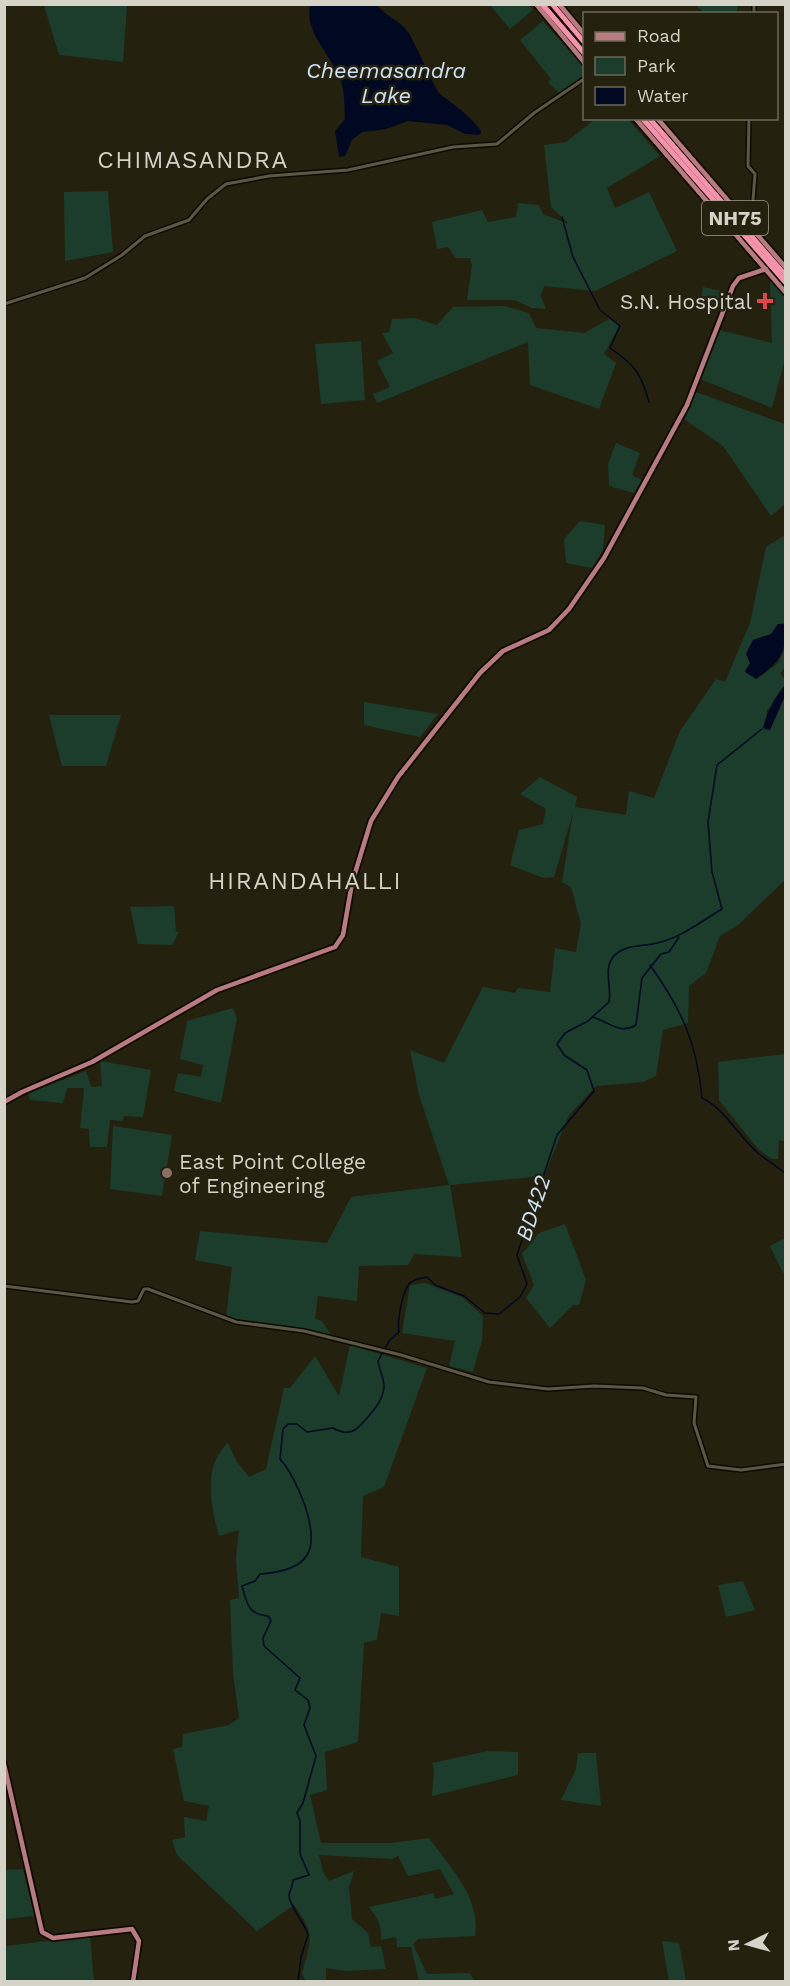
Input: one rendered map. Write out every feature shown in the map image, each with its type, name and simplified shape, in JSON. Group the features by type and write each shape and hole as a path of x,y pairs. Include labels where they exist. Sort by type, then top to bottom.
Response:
{"highway":[{"path":"542,4 583,50"},
{"path":"552,4 583,40"},
{"name":"NH75","path":"644,120 786,276"},
{"name":"NH75","path":"651,120 682,161 786,283"}],"main road":[{"path":"536,4 583,60"},
{"path":"559,4 583,32"},
{"path":"637,120 786,293"},
{"path":"659,120 786,268"},
{"path":"4,1102 92,1062 217,990 335,947 343,935 352,883 365,836 392,785 480,673 503,651 549,630 569,609 604,558 687,405 733,286 738,278 766,270"},
{"path":"4,1764 42,1932 53,1938 128,1928 136,1931 139,1941 133,1982"}],"street":[{"path":"4,304 85,278 122,255 145,236 189,220 207,199 226,184 275,176 346,170 453,147 497,144 534,113 583,81"},
{"path":"749,120 748,166 755,174 751,229"},
{"path":"4,1286 132,1302 138,1301 144,1289 148,1289 236,1322 304,1331 489,1382 548,1389 594,1386 643,1388 666,1395 696,1397 694,1423 708,1466 741,1470 786,1464"}],"green space":[{"path":"44,5 127,5 123,62 59,55"},
{"path":"490,5 529,5 533,10 510,29"},
{"path":"695,5 738,5 736,12 704,12"},
{"path":"543,21 583,66 583,76 559,93 548,82 551,79 520,40"},
{"path":"594,120 629,120 660,156 607,188 615,208 649,192 677,251 595,291 544,286 541,296 546,309 532,308 514,300 467,300 472,265 470,258 456,258 448,247 437,249 432,222 482,210 488,222 516,217 518,203 539,205 543,214 569,224 551,207 544,145 566,142"},
{"path":"108,191 113,252 65,261 64,192"},
{"path":"770,280 786,298 785,359 772,408 700,379 719,330 772,343"},
{"path":"703,287 726,292 720,310 700,305"},
{"path":"504,306 529,313 536,328 584,333 611,318 619,326 604,354 616,363 599,409 530,385 528,342 377,403 373,394 390,387 377,361 393,353 382,333 389,332 392,319 415,318 437,325 453,307"},
{"path":"361,341 365,400 321,404 315,344"},
{"path":"696,392 785,424 785,504 771,516 723,446 684,419"},
{"path":"616,443 640,453 632,475 642,480 634,493 609,486 608,464"},
{"path":"580,521 605,525 603,550 592,568 566,563 564,539"},
{"path":"785,535 785,623 778,624 771,634 753,640 746,654 750,663 745,671 757,679 778,663 785,648 785,667 780,674 785,679 785,685 767,710 764,730 770,730 785,696 785,880 738,925 720,936 706,973 689,986 688,1023 663,1030 656,1076 643,1082 596,1086 569,1115 544,1176 450,1185 462,1257 414,1254 408,1265 359,1266 357,1301 318,1296 315,1319 322,1321 331,1335 226,1318 232,1267 195,1260 200,1231 327,1243 351,1197 449,1185 419,1095 410,1050 444,1063 483,987 515,993 518,988 550,992 555,948 576,952 581,924 571,887 562,882 573,813 554,877 543,878 510,865 519,830 543,824 546,809 520,794 540,777 577,797 575,807 626,815 629,791 654,798 680,731 716,679 725,682 750,623 766,547"},
{"path":"364,702 438,714 420,737 364,725"},
{"path":"49,715 121,715 106,766 62,766"},
{"path":"174,906 176,932 179,932 172,945 138,944 130,907"},
{"path":"233,1008 237,1018 221,1103 174,1091 178,1073 201,1077 203,1065 180,1059 187,1021"},
{"path":"785,1054 785,1141 779,1140 778,1159 772,1159 759,1150 719,1100 718,1062"},
{"path":"100,1061 151,1070 143,1117 124,1116 123,1121 110,1120 107,1147 90,1147 89,1129 80,1128 84,1088 67,1088 63,1103 30,1100 28,1093 86,1071 91,1087 102,1086"},
{"path":"113,1126 172,1135 162,1196 110,1189"},
{"path":"565,1224 586,1280 579,1305 573,1305 550,1328 526,1298 534,1285 522,1254 539,1233"},
{"path":"785,1238 785,1272 783,1273 770,1246"},
{"path":"425,1283 462,1297 483,1316 482,1340 473,1372 449,1366 455,1341 402,1333 410,1285"},
{"path":"350,1345 427,1368 384,1487 363,1496 361,1557 399,1567 399,1616 381,1613 377,1640 364,1643 358,1742 325,1752 327,1790 310,1795 321,1843 391,1843 429,1838 469,1896 476,1922 475,1936 418,1939 413,1944 427,1974 470,1973 474,1981 419,1981 411,1947 397,1947 396,1937 381,1940 381,1930 369,1907 434,1893 435,1899 454,1894 440,1869 408,1876 398,1856 392,1859 319,1855 323,1872 329,1881 354,1871 349,1888 352,1919 368,1933 371,1947 381,1946 386,1969 345,1971 326,1968 326,1981 306,1981 302,1974 309,1945 309,1931 294,1905 257,1931 177,1855 172,1840 185,1837 184,1817 206,1821 209,1806 184,1801 173,1749 182,1747 183,1734 229,1725 239,1718 233,1673 230,1600 239,1598 236,1559 239,1530 219,1536 211,1500 214,1463 228,1443 237,1462 249,1477 266,1469 284,1388 290,1388 315,1356 339,1396"},
{"path":"743,1581 755,1610 726,1617 718,1585"},
{"path":"488,1751 518,1752 518,1775 432,1796 434,1770 432,1763"},
{"path":"578,1753 596,1753 601,1806 561,1800 576,1769"},
{"path":"23,1869 35,1916 6,1919 5,1870"},
{"path":"90,1936 94,1981 5,1981 5,1946"},
{"path":"662,1941 679,1943 686,1981 669,1981"}],"water":[{"name":"Cheemasandra Lake","path":"310,5 377,5 408,32 437,90 472,120 481,131 480,135 465,134 447,125 408,121 386,129 362,132 352,140 345,156 339,157 335,131 345,119 344,95 337,72 311,26"},
{"path":"778,624 785,624 783,650 771,667 756,679 745,672 750,663 746,654 753,640 771,634"},
{"path":"785,685 785,696 770,730 763,728 771,705"}],"waterway":[{"path":"562,217 573,257 600,310 620,326 610,348 636,370 649,402"},
{"name":"BD422","path":"298,1982 301,1957 308,1935 289,1895 293,1880 309,1875 300,1854 300,1821 297,1813 303,1803 316,1756 304,1725 310,1708 308,1700 295,1690 300,1678 264,1646 263,1638 271,1621 268,1616 256,1613 249,1607 242,1586 255,1581 260,1574 280,1572 298,1564 307,1555 311,1545 309,1519 305,1505 293,1478 280,1459 283,1429 288,1424 297,1424 307,1432 333,1428 349,1432 364,1421 382,1397 384,1385 378,1361 389,1341 399,1332 402,1300 406,1288 413,1281 427,1277 435,1285 464,1296 485,1313 499,1314 520,1297 527,1284 517,1255 557,1135 594,1091 587,1070 564,1055 557,1044 565,1033 588,1021 609,1002 608,973 610,962 617,953 628,948 666,941 691,929 722,909 712,872 708,822 717,765 762,729"},
{"path":"593,1017 624,1029 636,1025 642,978 661,954 669,952 679,937"},
{"path":"650,965 671,997 686,1028 696,1060 702,1098 717,1109 759,1154 786,1174"}],"place":[{"name":"S.N. Hospital","path":"765,301"},
{"name":"East Point College of Engineering","path":"167,1173"}],"district":[{"name":"CHIMASANDRA","path":"193,160"},
{"name":"HIRANDAHALLI","path":"305,881"}]}
